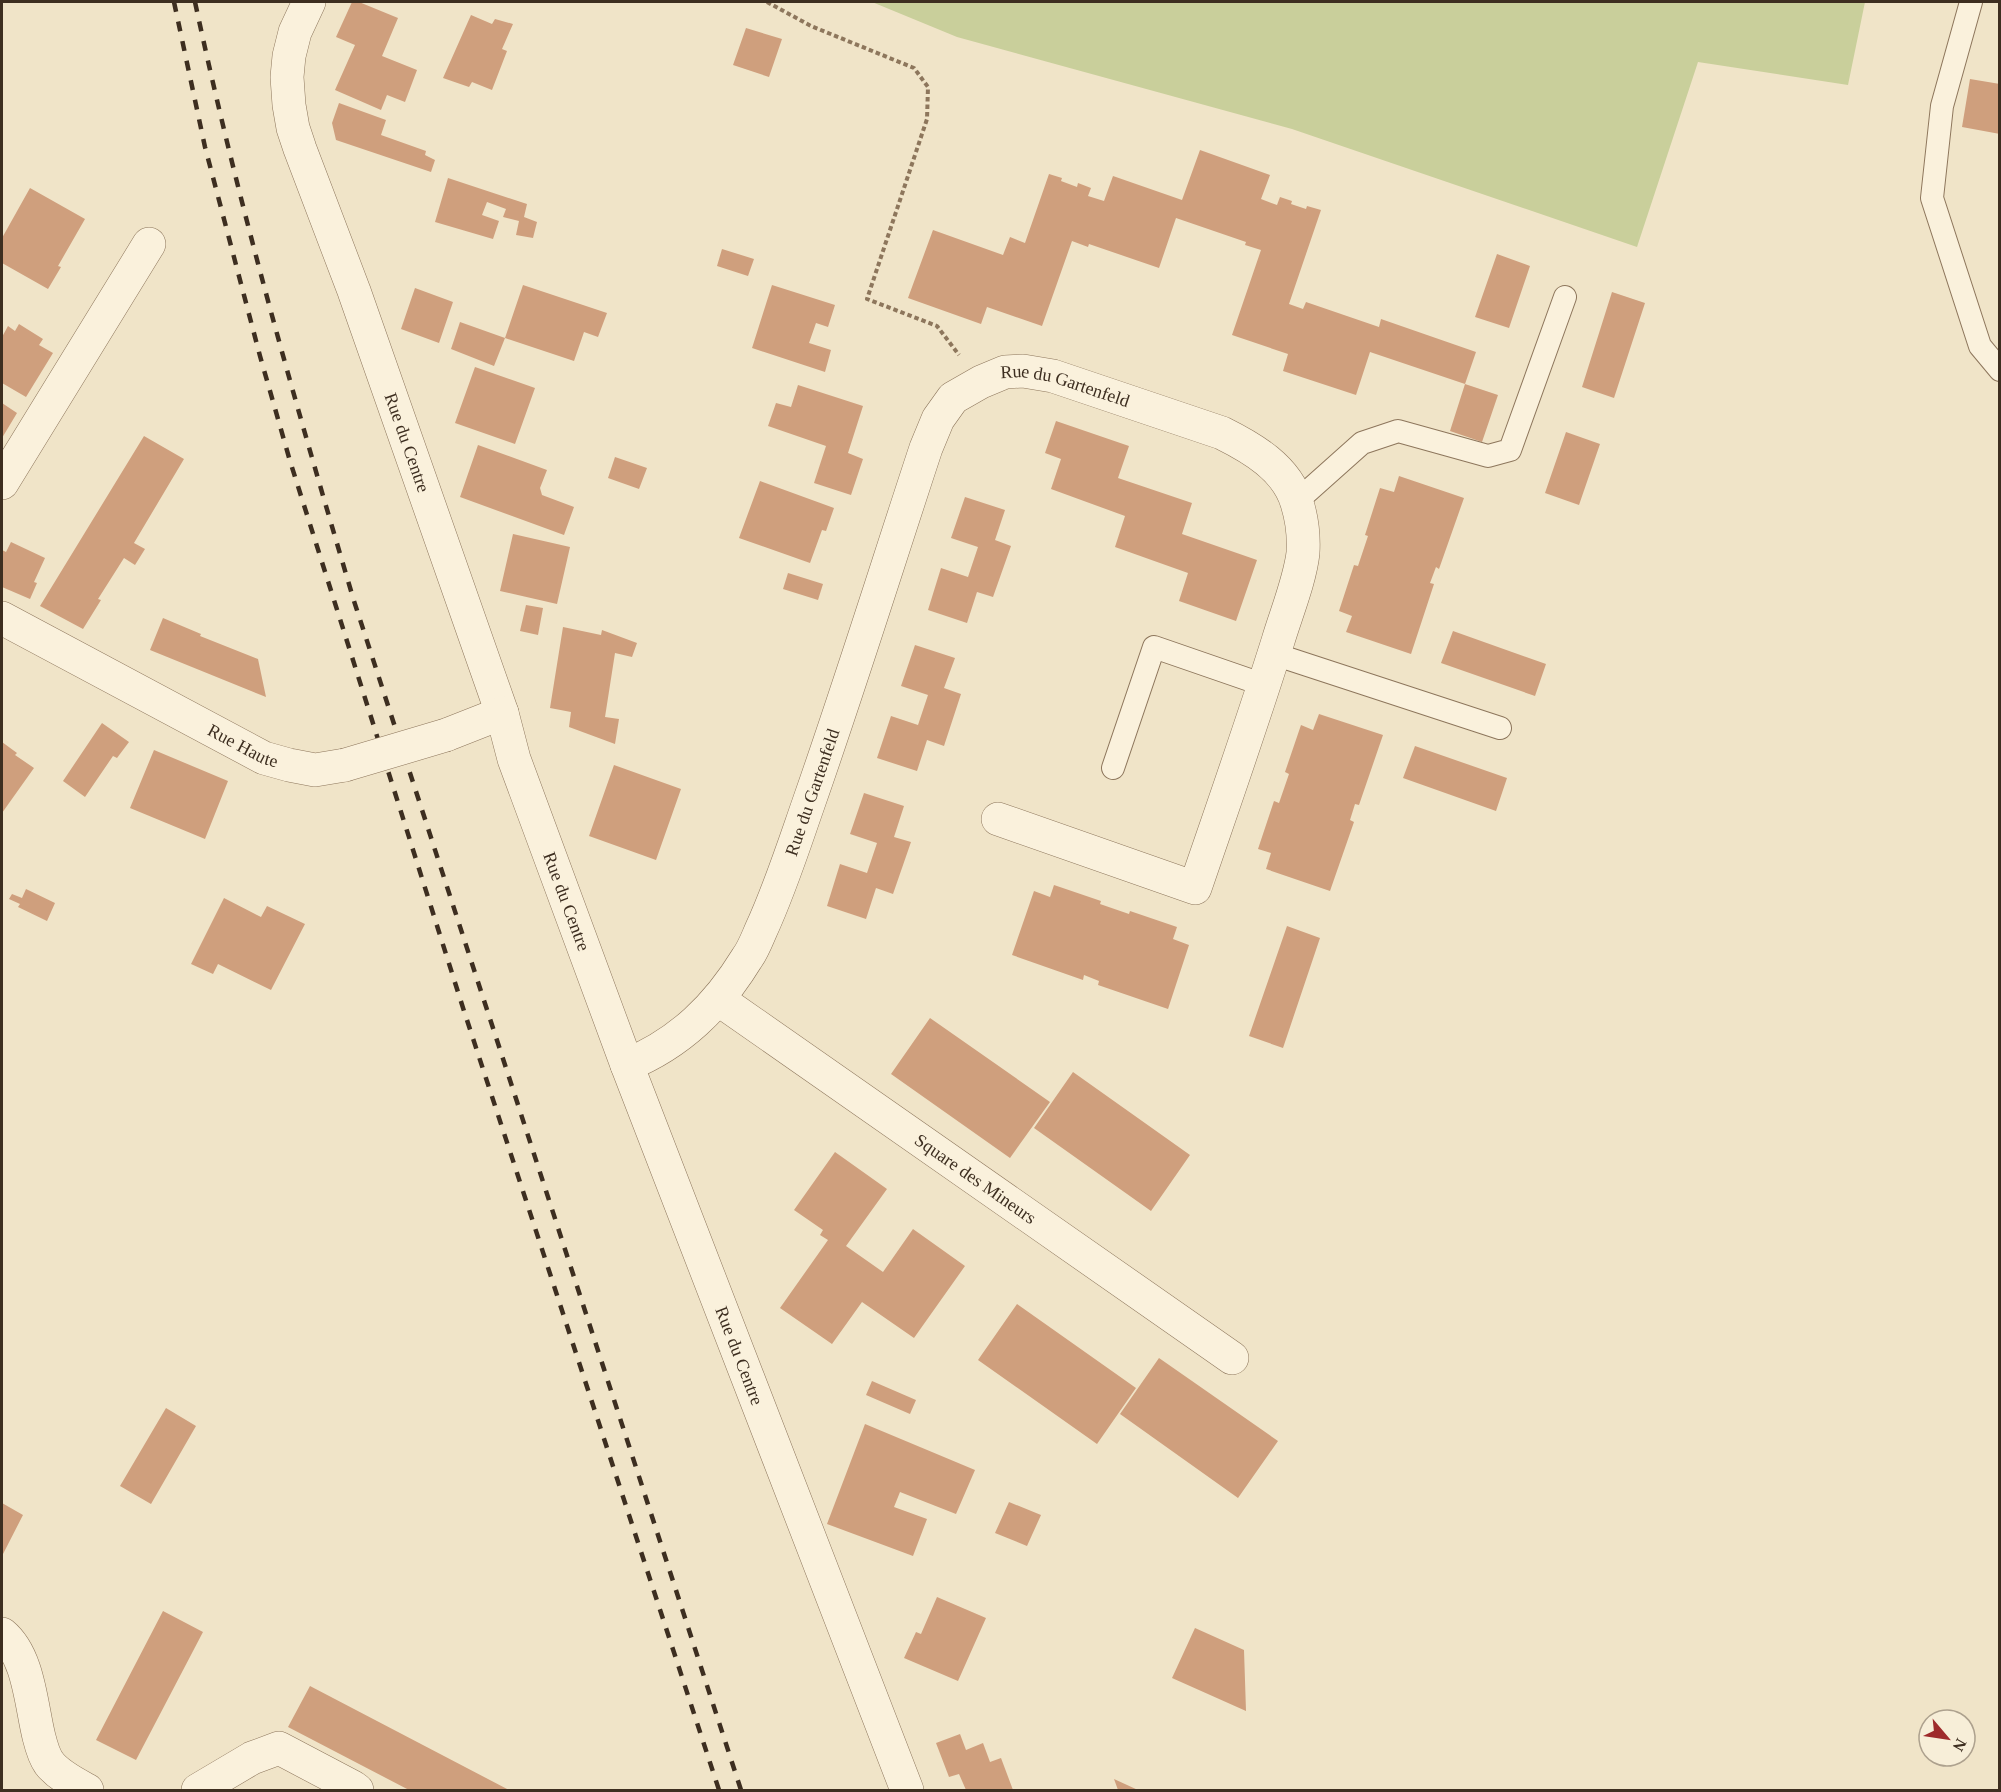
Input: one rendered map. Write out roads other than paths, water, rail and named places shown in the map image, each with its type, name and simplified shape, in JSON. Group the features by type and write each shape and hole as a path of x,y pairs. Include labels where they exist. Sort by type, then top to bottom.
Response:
{"street":[{"name":"Rue du Centre","path":"309,2 295,32 290,56 288,86 293,128 300,149 354,291 502,714 514,759 627,1065 907,1791"},
{"path":"2,483 149,244"},
{"name":"Rue du Gartenfeld","path":"627,1065 645,1058 699,1021 748,957 784,873 926,448 938,419 953,398 981,382 1005,372 1023,371 1053,376 1222,433 1247,446 1268,461 1286,481 1297,501 1303,531 1303,554 1264,685 1195,888 998,819"},
{"name":"Rue Haute","path":"2,618 264,758 315,770 345,765 446,735 502,714"},
{"name":"Square des Mineurs","path":"718,999 1232,1358"},
{"path":"2,1634 19,1657 26,1675 42,1747 49,1763 67,1779 87,1791"},
{"path":"198,1791 252,1758 279,1748 353,1786 357,1791"}],"lane":[{"path":"1971,2 1942,106 1932,198 1980,346 2000,370"},
{"path":"1297,501 1362,443 1398,431 1488,456 1510,450 1565,297"},
{"path":"1113,768 1154,648 1264,685"},
{"path":"1274,654 1500,728"}],"railway":[{"path":"174,2 205,147 290,461 464,1011 719,1790"},
{"path":"195,2 268,303 354,601 741,1790"}]}
